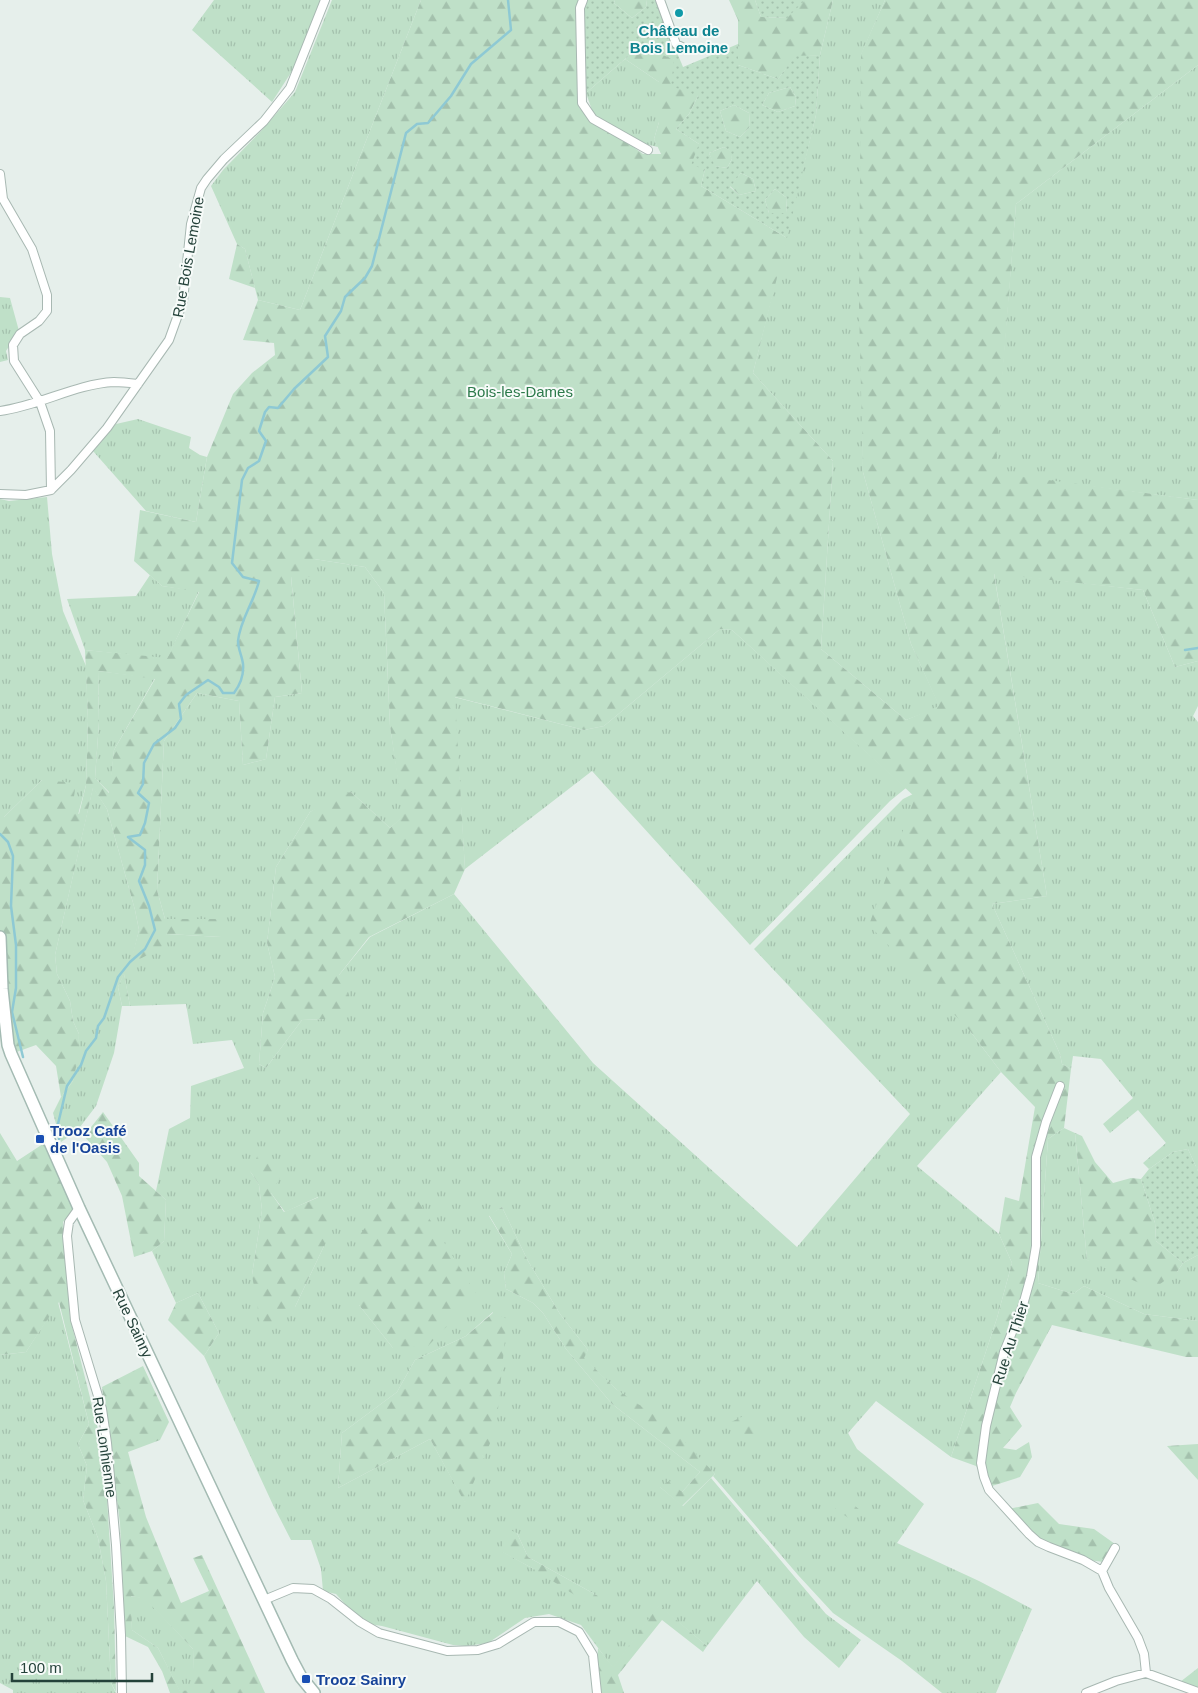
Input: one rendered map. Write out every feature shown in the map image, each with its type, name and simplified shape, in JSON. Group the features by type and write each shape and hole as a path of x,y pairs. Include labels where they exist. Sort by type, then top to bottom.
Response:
{"street":[{"name":"Rue Bois Lemoine","path":"51,490 107,428 169,340 179,314 186,286 191,224 201,188 224,159 264,121 290,88 325,0"},
{"path":"583,0 580,8 582,103 593,119 648,150"},
{"path":"660,0 676,44 682,47"},
{"path":"0,174 2,199 32,249 47,295 47,311 38,321 20,334 13,345 14,361 40,402 50,431 51,490 26,495 0,494"},
{"path":"0,411 40,402 88,387 114,382 138,384"},
{"name":"Rue Sainry","path":"0,937 4,1042 79,1208 264,1600 301,1677 314,1693"},
{"name":"Rue Au Thier","path":"1060,1086 1046,1122 1036,1157 1036,1246 1032,1276 1023,1305 1004,1352 986,1426 981,1463 989,1490 1029,1534 1038,1542 1083,1560 1102,1571"},
{"name":"Rue Lonhienne","path":"79,1208 69,1222 66,1236 75,1320 102,1409 107,1442 116,1545 122,1693"},
{"path":"1115,1548 1102,1571 1138,1638 1144,1654 1146,1673"},
{"path":"264,1600 293,1588 313,1589 331,1599 360,1622 379,1633 447,1651 478,1650 498,1644 534,1622 559,1622 579,1632 593,1655 597,1693"},
{"path":"1086,1693 1116,1681 1146,1673 1198,1692"}],"green space":[{"path":"214,0 321,0 294,68 272,102 192,30"},
{"path":"332,0 421,0 300,310 258,300 245,249 237,244 211,186 223,170 262,130 295,92"},
{"name":"Bois-les-Dames","path":"421,0 581,0 579,108 643,154 661,154 654,139 659,122 659,82 625,59 641,44 675,60 698,96 689,114 676,129 699,144 705,169 701,186 787,238 753,373 833,461 821,649 906,720 939,706 911,644 863,472 859,306 861,54 885,0 1198,0 1198,65 1016,204 995,473 1198,500 1198,661 1175,667 1143,590 994,574 1047,896 992,904 1060,1054 1062,1064 1071,1069 1064,1128 1048,1139 1038,1283 1073,1294 1084,1286 1144,1314 1198,1321 1198,1357 1186,1357 1052,1325 1010,1407 1022,1426 1003,1448 1016,1450 1029,1442 1032,1457 1020,1477 992,1486 976,1466 951,1457 997,1318 1012,1263 999,1234 1005,1197 1019,1201 1035,1107 1001,1072 970,1031 869,925 915,797 732,630 720,629 604,726 584,730 455,697 465,869 454,894 369,937 339,975 351,1002 325,1019 302,1020 266,1068 259,1064 263,1013 275,977 267,943 276,867 310,812 337,795 351,792 390,828 403,816 390,726 384,593 365,567 314,559 310,577 291,577 302,693 275,697 266,759 243,765 239,701 197,693 164,741 157,890 165,919 221,919 221,937 167,934 161,948 130,964 139,930 135,910 107,809 93,788 55,955 57,974 70,1001 73,1021 79,1034 78,1058 73,1081 61,1097 56,1066 36,1045 11,1054 0,937 0,817 4,817 42,780 76,783 72,810 79,814 86,785 88,721 85,650 167,658 199,592 162,586 134,561 140,510 196,522 207,457 233,394 252,373 275,355 274,343 243,340 258,300 300,310","holes":["98,671 155,679 114,750 109,793 95,778 99,722"]},
{"path":"586,0 615,0 614,3 632,18 646,7 647,0 655,0 683,67 738,44 738,65 778,79 795,56 820,55 816,115 787,238 701,186 705,169 691,165 699,144 676,129 689,114 698,96 671,86 674,60 641,45 586,93 584,4","holes":["790,87 796,97 795,106 778,112 762,105 769,93","734,105 749,113 750,127 740,137 726,131 720,111","724,147 730,151 732,159 727,168 715,166 709,153","741,173 753,179 756,191 739,195 730,187","775,189 787,198 786,213 769,213 765,200"]},
{"path":"615,0 647,0 646,7 632,18 614,3"},
{"path":"729,0 755,0 761,17 786,18 803,0 833,0 820,55 795,57 778,79 738,65 738,20"},
{"path":"755,0 803,0 803,2 787,18 761,17"},
{"path":"833,0 885,0 861,55 863,472 911,644 940,707 906,720 821,649 833,461 753,373 816,115 820,55"},
{"path":"625,59 659,82 659,122 654,139 658,147 636,142 594,116 586,93"},
{"path":"1198,65 1198,500 994,474 1016,204"},
{"path":"790,87 796,97 795,106 778,112 762,105 769,93"},
{"path":"734,105 749,113 750,127 740,137 726,131 720,111"},
{"path":"724,147 731,151 732,159 727,168 714,166 709,153"},
{"path":"741,173 753,179 756,191 739,195 730,186"},
{"path":"775,189 787,198 786,213 769,213 765,200"},
{"path":"237,244 245,249 255,288 229,279"},
{"path":"0,297 10,298 19,331 6,351 8,360 0,362"},
{"path":"138,419 191,437 189,448 207,457 196,522 146,511 93,451 116,424"},
{"path":"47,497 52,554 63,611 86,666 88,721 86,785 78,815 42,780 4,817 0,817 0,499 9,501"},
{"path":"314,559 365,567 384,593 390,726 404,816 390,828 351,792 310,812 276,867 267,943 275,977 263,1013 259,1064 266,1068 302,1020 325,1019 339,975 370,937 454,894 593,1063 797,1247 910,1114 754,949 903,799 913,794 916,797 970,1031 1001,1072 917,1166 999,1234 1012,1263 997,1318 951,1457 876,1401 848,1433 857,1449 924,1504 897,1543 979,1581 1032,1609 996,1693 942,1693 902,1661 833,1613 713,1476 715,1474 616,1389 583,1358 588,1350 560,1314 528,1261 502,1207 489,1216 512,1254 504,1273 506,1289 533,1303 543,1313 566,1349 612,1404 700,1472 682,1492 660,1487 683,1506 711,1478 826,1614 861,1640 839,1668 804,1637 757,1581 707,1646 659,1606 613,1668 581,1625 549,1614 525,1618 488,1643 466,1646 453,1645 369,1624 354,1614 336,1594 323,1591 321,1569 311,1540 291,1540 204,1356 219,1333 198,1293 176,1303 152,1251 164,1241 166,1200 156,1191 169,1129 190,1118 191,1086 244,1068 232,1040 193,1044 186,1004 130,1006 124,974 118,987 122,1006 114,1053 96,1106 77,1131 61,1142 53,1113 61,1097 73,1081 79,1034 73,1021 70,1001 57,974 55,955 93,787 107,809 135,910 139,930 131,963 167,934 221,937 220,919 165,919 157,890 164,741 197,693 239,701 243,765 266,759 275,697 302,693 291,576","holes":["250,1171 271,1193 285,1212 318,1197 324,1246 295,1307 252,1275 262,1210 259,1185","359,1236 393,1348 359,1305","493,1312 465,1502 430,1439 338,1488 342,1433 397,1392 415,1360 466,1336","517,1533 528,1557 598,1596 532,1568 503,1552"]},
{"path":"994,573 1143,590 1175,667 1198,661 1198,706 1193,716 1198,722 1198,1171 1188,1149 1173,1152 1149,1169 1143,1163 1166,1143 1138,1110 1110,1133 1103,1124 1133,1098 1101,1059 1073,1056 1071,1069 1062,1064 1060,1054 992,904 1047,896"},
{"path":"150,575 162,586 199,591 167,659 85,650 67,599 136,596"},
{"path":"720,629 732,630 906,788 890,801 750,945 592,771 465,869 454,697 584,730 604,726"},
{"path":"98,671 155,678 114,750 110,793 95,778 99,722"},
{"path":"124,973 130,1006 122,1006 118,987"},
{"path":"103,1112 139,1163 139,1176 166,1200 164,1241 152,1251 134,1257 122,1196 107,1162 84,1136"},
{"path":"1064,1128 1075,1133 1087,1260 1177,1272 1183,1263 1198,1255 1198,1321 1144,1314 1084,1286 1073,1294 1038,1283 1048,1139"},
{"path":"0,1133 17,1161 46,1142 75,1208 63,1222 70,1318 104,1453 114,1607 116,1692 111,1683 106,1581 98,1538 83,1500 87,1466 78,1444 89,1424 59,1302 26,1352 0,1355"},
{"path":"1075,1133 1082,1136 1095,1162 1113,1183 1131,1178 1141,1179 1155,1223 1156,1241 1183,1263 1177,1272 1153,1289 1087,1260"},
{"path":"1188,1149 1198,1171 1198,1255 1183,1263 1156,1241 1155,1223 1141,1179 1149,1169 1173,1152"},
{"path":"258,1155 273,1161 280,1178 271,1193 284,1212 319,1197 332,1216 324,1246 295,1307 276,1326 260,1322 252,1275 262,1210 259,1185 250,1171"},
{"path":"387,1197 417,1199 477,1295 428,1346 393,1348 359,1305 359,1236"},
{"path":"502,1207 528,1261 560,1314 588,1350 584,1358 616,1389 670,1426 715,1474 682,1506 660,1487 669,1481 682,1492 700,1472 612,1404 566,1349 543,1313 533,1303 506,1289 504,1273 512,1254 489,1215"},
{"path":"198,1293 219,1333 204,1356 168,1320 176,1303"},
{"path":"58,1302 89,1424 78,1444 87,1466 83,1500 98,1538 106,1581 111,1683 116,1693 13,1693 13,1690 0,1683 0,1355 26,1352"},
{"path":"494,1312 507,1319 496,1429 465,1503 430,1439 338,1488 342,1433 397,1392 415,1360 466,1336"},
{"path":"143,1366 169,1422 160,1440 128,1452 146,1517 181,1603 209,1591 193,1558 202,1555 265,1693 170,1693 162,1671 148,1647 125,1636 120,1523 102,1387","holes":["131,1596 145,1599 193,1649 194,1690 180,1691 158,1648 132,1630"]},
{"path":"750,1413 764,1435 754,1445 729,1423"},
{"path":"1198,1444 1198,1480 1167,1446"},
{"path":"845,1498 860,1510 850,1519 835,1509"},
{"path":"1038,1503 1059,1524 1094,1529 1115,1544 1111,1546 1103,1562 1061,1556 1035,1540 1008,1509"},
{"path":"510,1530 517,1533 528,1557 598,1596 592,1606 532,1568 502,1552 503,1537"},
{"path":"130,1596 145,1598 193,1649 195,1691 180,1692 158,1648 132,1630"},
{"path":"659,1605 707,1646 703,1652 662,1620 618,1675 624,1693 600,1693 597,1667 598,1648 613,1667"},
{"path":"1198,1668 1198,1689 1180,1682"}],"waterway":[{"path":"59,1139 58,1124 67,1086 81,1065 86,1051 96,1038 98,1026 104,1018 118,977 130,962 145,949 155,930 149,906 139,881 145,865 145,850 128,837 140,835 145,823 149,803 138,793 143,784 144,763 154,744 175,728 181,719 179,704 186,695 208,680 219,687 223,693 234,693 241,680 243,664 238,644 239,633 259,581 243,577 232,563 242,480 248,468 259,461 266,441 259,431 265,412 269,407 278,408 294,389 328,357 325,336 341,311 345,297 365,278 372,266 406,133 417,124 428,123 451,96 471,64 511,30 508,0"},
{"path":"1185,650 1198,648"},
{"path":"0,834 8,842 13,856 11,906 16,945 16,988 12,1012 23,1057"}],"place":[{"name":"Château de Bois Lemoine","path":"679,13"},
{"name":"Trooz Café de l'Oasis","path":"40,1139"},
{"name":"Trooz Sainry","path":"306,1679"}]}
